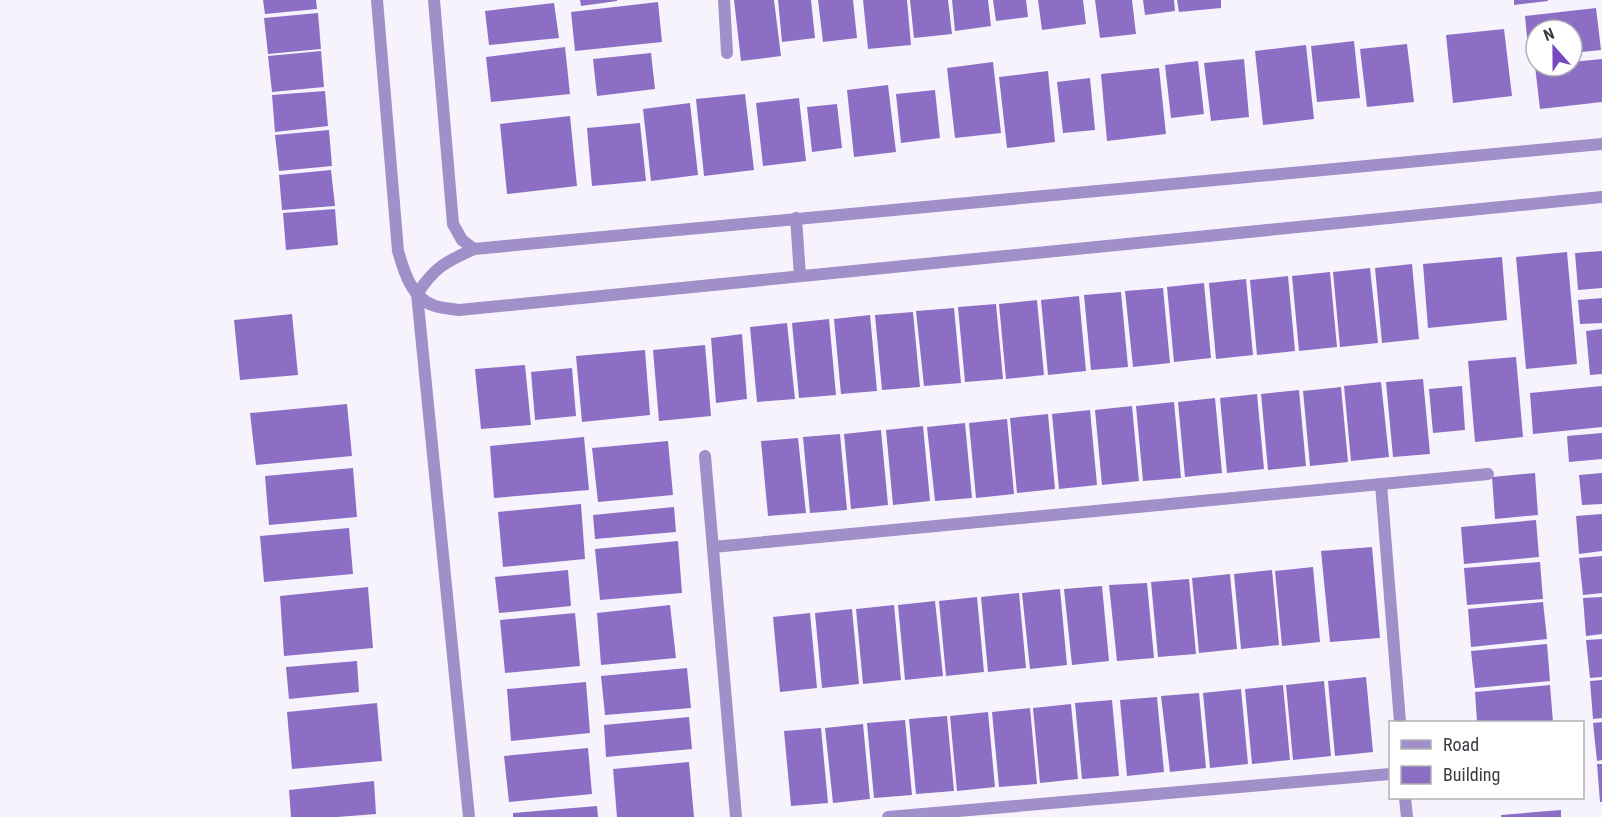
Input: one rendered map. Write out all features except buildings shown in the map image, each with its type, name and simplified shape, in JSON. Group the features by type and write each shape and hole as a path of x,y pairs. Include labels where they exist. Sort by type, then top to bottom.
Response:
{"street":[{"path":"377,0 398,252 404,273 417,294 432,305 459,310 1602,197"},
{"path":"434,0 453,224 462,240 474,249"},
{"path":"724,0 727,53"},
{"path":"469,817 417,294 431,274 448,260 474,249 1602,144"},
{"path":"796,218 800,276"},
{"path":"705,456 735,817"},
{"path":"713,547 1488,474"},
{"path":"1381,484 1400,721"},
{"path":"888,817 1389,774"},
{"path":"1405,799 1407,817"}]}
